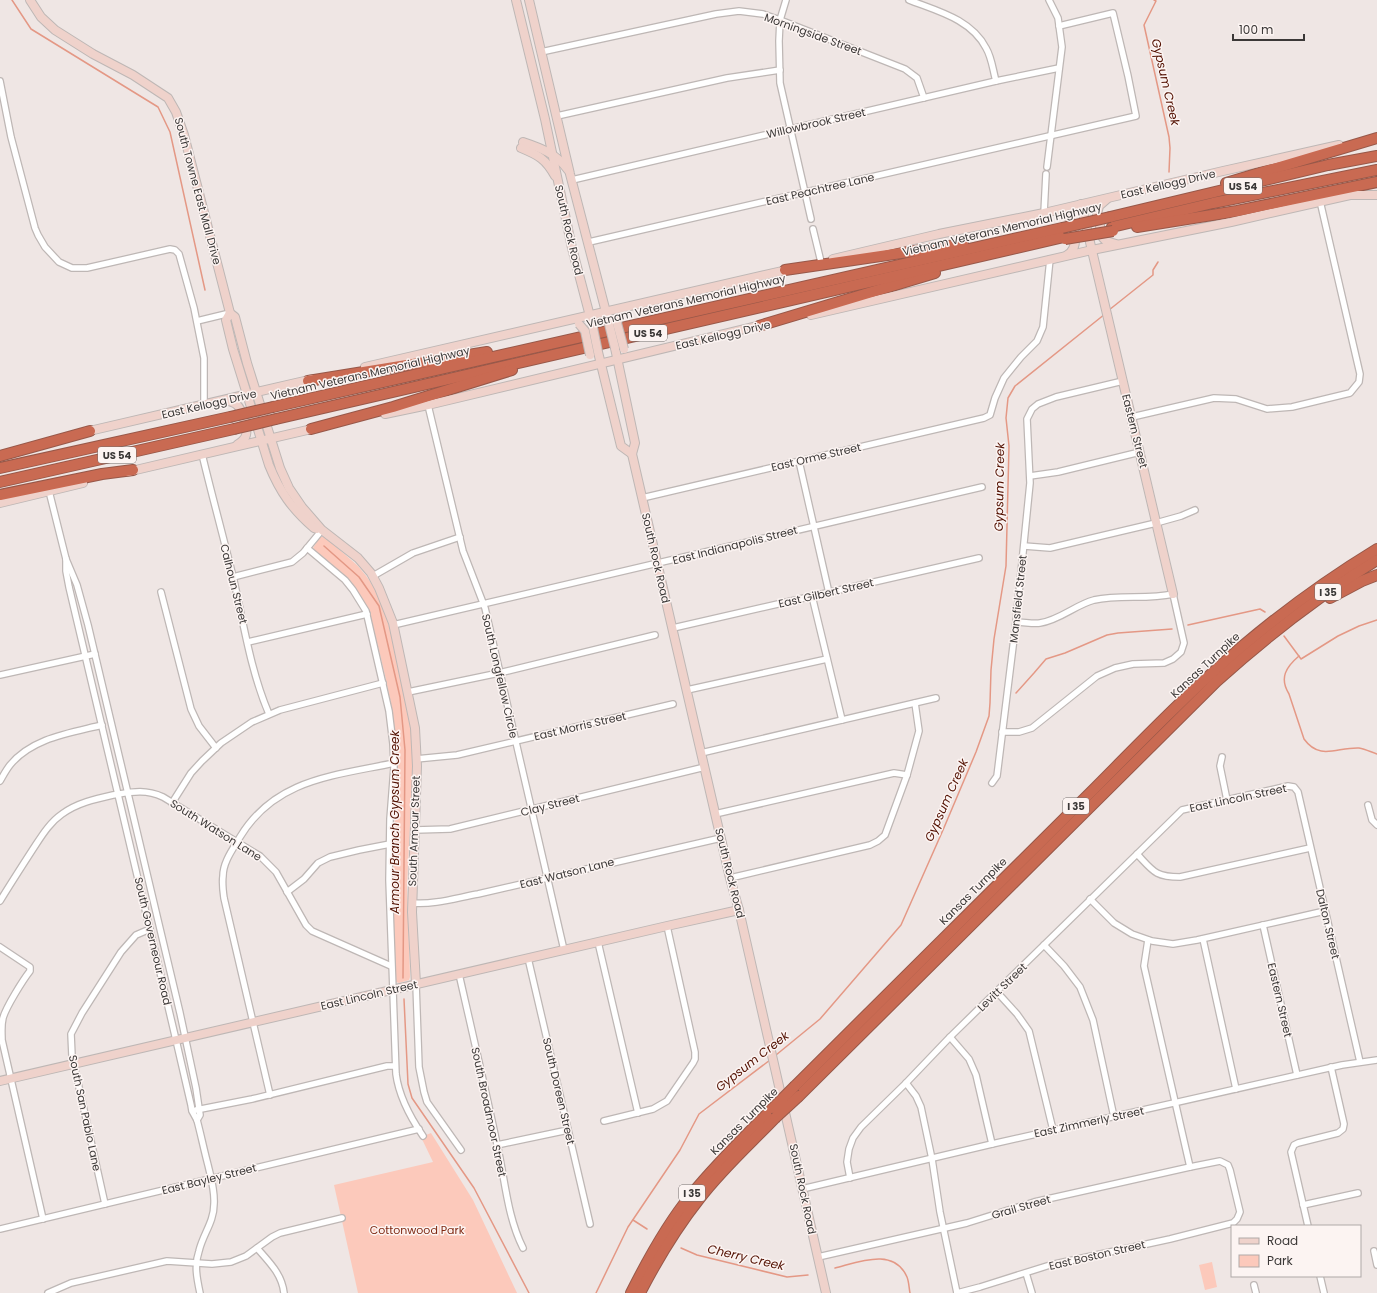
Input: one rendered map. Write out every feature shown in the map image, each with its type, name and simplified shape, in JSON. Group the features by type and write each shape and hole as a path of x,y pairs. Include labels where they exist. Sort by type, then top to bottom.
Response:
{"highway":[{"path":"1125,214 1377,137"},
{"name":"Vietnam Veterans Memorial Highway","path":"1112,225 1125,214 1328,166 1377,156"},
{"name":"Vietnam Veterans Memorial Highway","path":"0,482 1021,248 1049,241 1064,235 1377,170"},
{"path":"1112,225 1237,211 1377,182"},
{"path":"785,270 1040,233"},
{"name":"Vietnam Veterans Memorial Highway","path":"0,468 1040,233 1064,235"},
{"path":"758,326 1021,248"},
{"path":"308,381 580,337"},
{"path":"311,429 429,396 581,348"},
{"path":"0,456 90,431"},
{"path":"0,495 102,474 133,470"},
{"name":"Kansas Turnpike","path":"640,1293 666,1247 700,1197 775,1118 797,1091 1047,834 1211,674 1243,645 1305,597 1353,564 1377,550"},
{"name":"Kansas Turnpike","path":"631,1293 647,1261 662,1236 691,1195 728,1153 773,1108 797,1091 1217,681 1281,626 1351,576 1377,560"},
{"path":"1281,626 1298,618 1343,590 1377,575"}],"main road":[{"name":"South Towne East Mall Drive","path":"30,0 41,17 55,30 93,54 133,75 168,98 176,112 184,135 230,313 235,317 257,392"},
{"name":"South Rock Road","path":"516,0 546,125 572,248 591,319 594,353 600,364 621,446 632,454"},
{"name":"South Rock Road","path":"529,0 571,177 589,242 618,360 635,443 632,454 730,878 739,910 826,1293"},
{"path":"546,125 545,136 538,144 522,145 545,160 558,182"},
{"name":"East Kellogg Drive","path":"0,451 566,321 591,319 606,312 785,270 1377,137"},
{"path":"533,145 560,159 571,177"},
{"name":"East Kellogg Drive","path":"0,503 235,446 428,405 758,326 1050,259 1350,195 1377,195"},
{"path":"1107,198 1102,202 1097,210 1102,234 1106,241 1118,244"},
{"name":"Eastern Street","path":"1081,204 1173,594"},
{"path":"1053,211 1066,214 1072,224 1075,244 1072,252 1065,256"},
{"path":"627,307 618,319 617,323 624,349 637,355"},
{"name":"South Towne East Mall Drive","path":"230,313 226,320 233,349 248,394"},
{"path":"566,321 579,324 585,331 594,353 586,365 581,368"},
{"name":"South Armour Street","path":"257,392 280,468 290,488 302,507 322,530 358,558 373,576 380,588 393,625 415,728 415,830 412,903 416,984"},
{"name":"South Armour Street","path":"248,394 275,480 287,501 309,524 314,528 322,530"},
{"path":"224,400 232,402 241,410 246,429 246,435 242,441 235,446"},
{"name":"East Lincoln Street","path":"0,1081 739,910"}],"street":[{"path":"786,0 780,20 780,83 811,219"},
{"path":"909,0 958,20 975,32 987,48 996,81"},
{"path":"1047,168 1062,47 1058,18 1049,0"},
{"name":"Morningside Street","path":"541,52 716,14 739,11 763,14 905,69 917,78 924,98"},
{"name":"East Peachtree Lane","path":"589,242 1136,116 1113,13 1059,26"},
{"name":"Willowbrook Street","path":"571,177 1059,68"},
{"path":"557,116 727,78 780,70"},
{"path":"0,81 11,137 35,228 45,247 59,262 72,268 87,268 168,249 175,250 180,254 197,321 204,358 204,405"},
{"path":"1044,213 1046,174"},
{"path":"1132,417 1214,398 1236,399 1267,409 1292,407 1350,393 1357,385 1360,374 1320,201"},
{"path":"813,229 821,262"},
{"name":"East Orme Street","path":"642,498 984,418 990,415 994,398 1004,378 1037,341 1042,327 1050,259"},
{"path":"197,321 230,313"},
{"name":"Mansfield Street","path":"992,783 997,776 1024,546 1030,476 1028,419 1032,409 1038,404 1056,397 1123,382"},
{"name":"South Longfellow Circle","path":"428,405 463,551 484,605 564,950"},
{"path":"1030,476 1058,472 1140,452"},
{"name":"Calhoun Street","path":"202,454 262,697 269,714"},
{"path":"799,461 829,593"},
{"name":"East Indianapolis Street","path":"393,625 484,605 982,487"},
{"name":"South Governeour Road","path":"49,491 66,559 77,585 95,654 169,969 192,1111 197,1120 212,1179 214,1198 213,1216 198,1250 196,1262 196,1274 200,1293"},
{"path":"1024,546 1050,548 1156,523 1195,510"},
{"path":"233,577 292,562 303,553 322,530"},
{"path":"373,576 412,553 460,537"},
{"name":"South Armour Street","path":"306,548 345,580 353,590 367,614 389,711 394,763 389,880 395,1066 397,1082 402,1098 423,1136"},
{"name":"East Gilbert Street","path":"673,628 979,558"},
{"name":"South Governeour Road","path":"66,559 66,571 69,587 150,929 180,1039 196,1088 200,1115 197,1120"},
{"path":"69,587 77,585"},
{"path":"161,592 191,709 199,726 216,748"},
{"path":"1016,622 1040,623 1061,616 1093,601 1119,596 1144,597 1173,594"},
{"name":"Eastern Street","path":"1002,732 1019,732 1032,728 1096,676 1115,668 1133,664 1164,663 1176,657 1181,652 1184,643 1173,594"},
{"path":"812,596 842,720"},
{"path":"248,642 367,614"},
{"path":"408,692 499,673 655,635"},
{"path":"0,676 95,654"},
{"path":"687,690 827,659"},
{"path":"172,803 191,773 232,734 252,722 269,714 383,683"},
{"path":"701,753 936,698"},
{"path":"730,878 870,845 885,835 907,775 918,731 915,703"},
{"name":"East Morris Street","path":"416,758 457,755 673,704"},
{"path":"1,778 10,765 28,749 56,736 102,726"},
{"path":"1222,757 1220,766 1227,800"},
{"path":"270,1095 224,898 223,876 226,861 247,825 256,815 276,798 291,789 326,777 394,763"},
{"name":"Clay Street","path":"415,830 450,829 705,767"},
{"path":"715,814 894,773 907,775"},
{"name":"East Lincoln Street","path":"1182,810 1288,786 1294,787"},
{"name":"Dalton Street","path":"1294,787 1298,792 1360,1062"},
{"name":"South Watson Lane","path":"0,901 45,831 62,814 81,803 118,794 127,792 153,792 260,856 276,872 306,925 312,931 391,966"},
{"path":"1368,805 1372,820 1377,825"},
{"name":"Levitt Street","path":"850,1178 847,1162 849,1148 853,1138 861,1127 950,1037 1182,810"},
{"name":"East Watson Lane","path":"412,903 423,904 441,901 721,838"},
{"path":"287,892 304,879 318,863 359,850 390,844"},
{"path":"1137,854 1155,872 1165,877 1180,877 1310,848"},
{"path":"1090,899 1114,923 1132,934 1148,940 1173,944 1203,939 1325,911"},
{"name":"Eastern Street","path":"1263,925 1297,1075"},
{"path":"604,1121 657,1107 667,1101 694,1061 695,1052 667,926"},
{"name":"South San Pablo Lane","path":"105,1204 72,1056 72,1034 82,1013 121,952 136,935 150,929"},
{"path":"1203,939 1236,1089"},
{"path":"1148,940 1144,966 1190,1167"},
{"path":"598,942 638,1112"},
{"path":"1044,945 1064,966 1080,987 1092,1020 1114,1117"},
{"path":"0,947 30,967 30,972 24,979 3,1017 2,1040 43,1219"},
{"name":"South Doreen Street","path":"528,958 590,1224"},
{"name":"South Broadmoor Street","path":"458,974 497,1145 504,1188 519,1240 523,1248"},
{"name":"South Armour Street","path":"416,984 420,1067 424,1092 427,1102 461,1150"},
{"path":"997,992 1017,1014 1029,1031 1053,1130"},
{"path":"950,1037 969,1059 976,1075 992,1144"},
{"name":"East Zimmerly Street","path":"802,1189 1331,1067 1377,1060"},
{"path":"192,1111 270,1095 387,1066 395,1066"},
{"path":"1308,1225 1292,1159 1292,1149 1294,1145 1298,1143 1338,1133 1343,1129 1344,1124 1331,1067"},
{"path":"906,1083 916,1096 921,1107 932,1159 943,1229 957,1293"},
{"name":"East Bayley Street","path":"0,1229 419,1129"},
{"path":"497,1145 568,1130"},
{"name":"Grail Street","path":"818,1257 967,1223 1034,1202 1220,1161 1230,1170 1240,1212 1237,1219"},
{"path":"1303,1205 1358,1193"},
{"path":"48,1293 71,1283 160,1262 174,1260 212,1264 231,1262 246,1256 280,1233 342,1218"},
{"name":"East Boston Street","path":"957,1293 1050,1265 1229,1224 1237,1219"},
{"path":"257,1248 276,1270 282,1283 284,1293"},
{"path":"1374,1251 1377,1265"},
{"path":"1026,1273 1032,1293"},
{"path":"1320,1277 1324,1293"},
{"path":"1254,1285 1256,1293"}],"green space":[{"path":"320,537 325,537 358,566 378,594 387,618 406,697 412,736 413,762 407,886 410,977 409,980 399,983 394,981 392,899 393,851 397,790 397,754 390,699 382,662 367,608 363,599 346,577 313,548"},
{"name":"Cottonwood Park","path":"431,1133 473,1200 517,1293 358,1293 334,1185 433,1162 421,1137"},
{"path":"1212,1262 1217,1287 1205,1290 1199,1265"}],"waterway":[{"path":"12,0 31,29 158,107 170,132 205,290"},
{"name":"Gypsum Creek","path":"1154,0 1156,1 1144,25 1169,137 1169,172"},
{"name":"Gypsum Creek","path":"1109,310 1153,275 1153,270 1158,262"},
{"name":"Gypsum Creek","path":"776,1055 820,1019 901,925 976,752 989,716 994,639 1006,566 1009,446 1006,418 1008,398 1015,386 1105,314"},
{"name":"Armour Branch Gypsum Creek","path":"324,546 359,577 379,606 400,697 405,750 403,978"},
{"path":"1188,625 1260,609 1265,612"},
{"path":"1284,636 1301,659 1338,636 1359,626 1377,620"},
{"path":"1016,693 1046,659 1065,653 1107,635 1172,629"},
{"path":"1299,656 1287,669 1284,678 1286,688 1304,739 1316,750 1329,751 1359,748 1377,754"},
{"name":"Armour Branch Gypsum Creek","path":"404,999 408,1084 412,1098 474,1188 529,1293"},
{"name":"Gypsum Creek","path":"596,1293 628,1227 680,1150 699,1114 770,1060"},
{"name":"Cherry Creek","path":"633,1220 647,1229"},
{"name":"Cherry Creek","path":"681,1248 697,1255 787,1277 808,1275"},
{"name":"Cherry Creek","path":"835,1268 865,1260 885,1259 894,1262 901,1268 907,1277 910,1293"}]}
